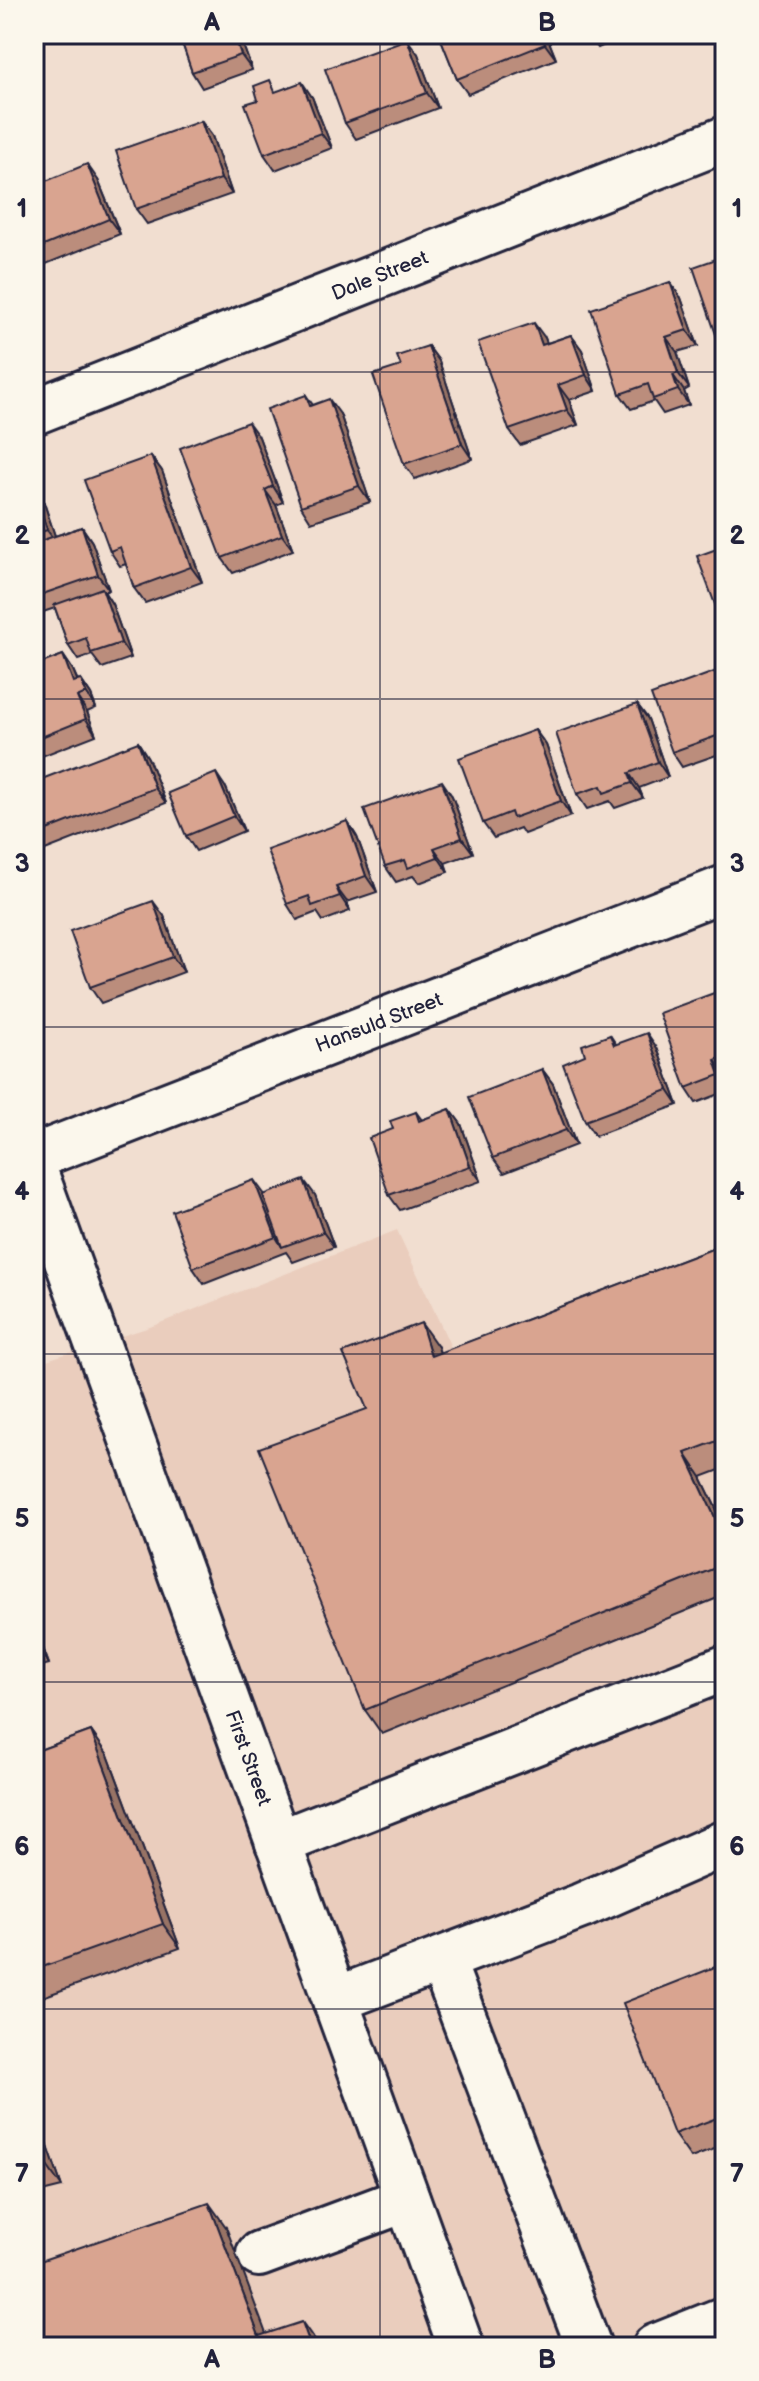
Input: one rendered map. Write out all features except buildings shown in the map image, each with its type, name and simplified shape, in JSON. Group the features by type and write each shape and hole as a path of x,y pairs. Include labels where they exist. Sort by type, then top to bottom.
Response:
{"street":[{"name":"Dale Street","path":"34,412 725,139"},
{"name":"Hansuld Street","path":"34,1157 725,888"},
{"name":"First Street","path":"34,1169 461,2347"},
{"path":"278,1843 725,1668"},
{"path":"335,2000 581,1906 725,1843"},
{"path":"442,1960 589,2347"},
{"path":"259,2254 407,2199"},
{"path":"655,2347 725,2319"}],"shaded area":[{"path":"397,1230 456,1358 725,1256 725,2347 34,2347 34,1364 150,1327"}]}
